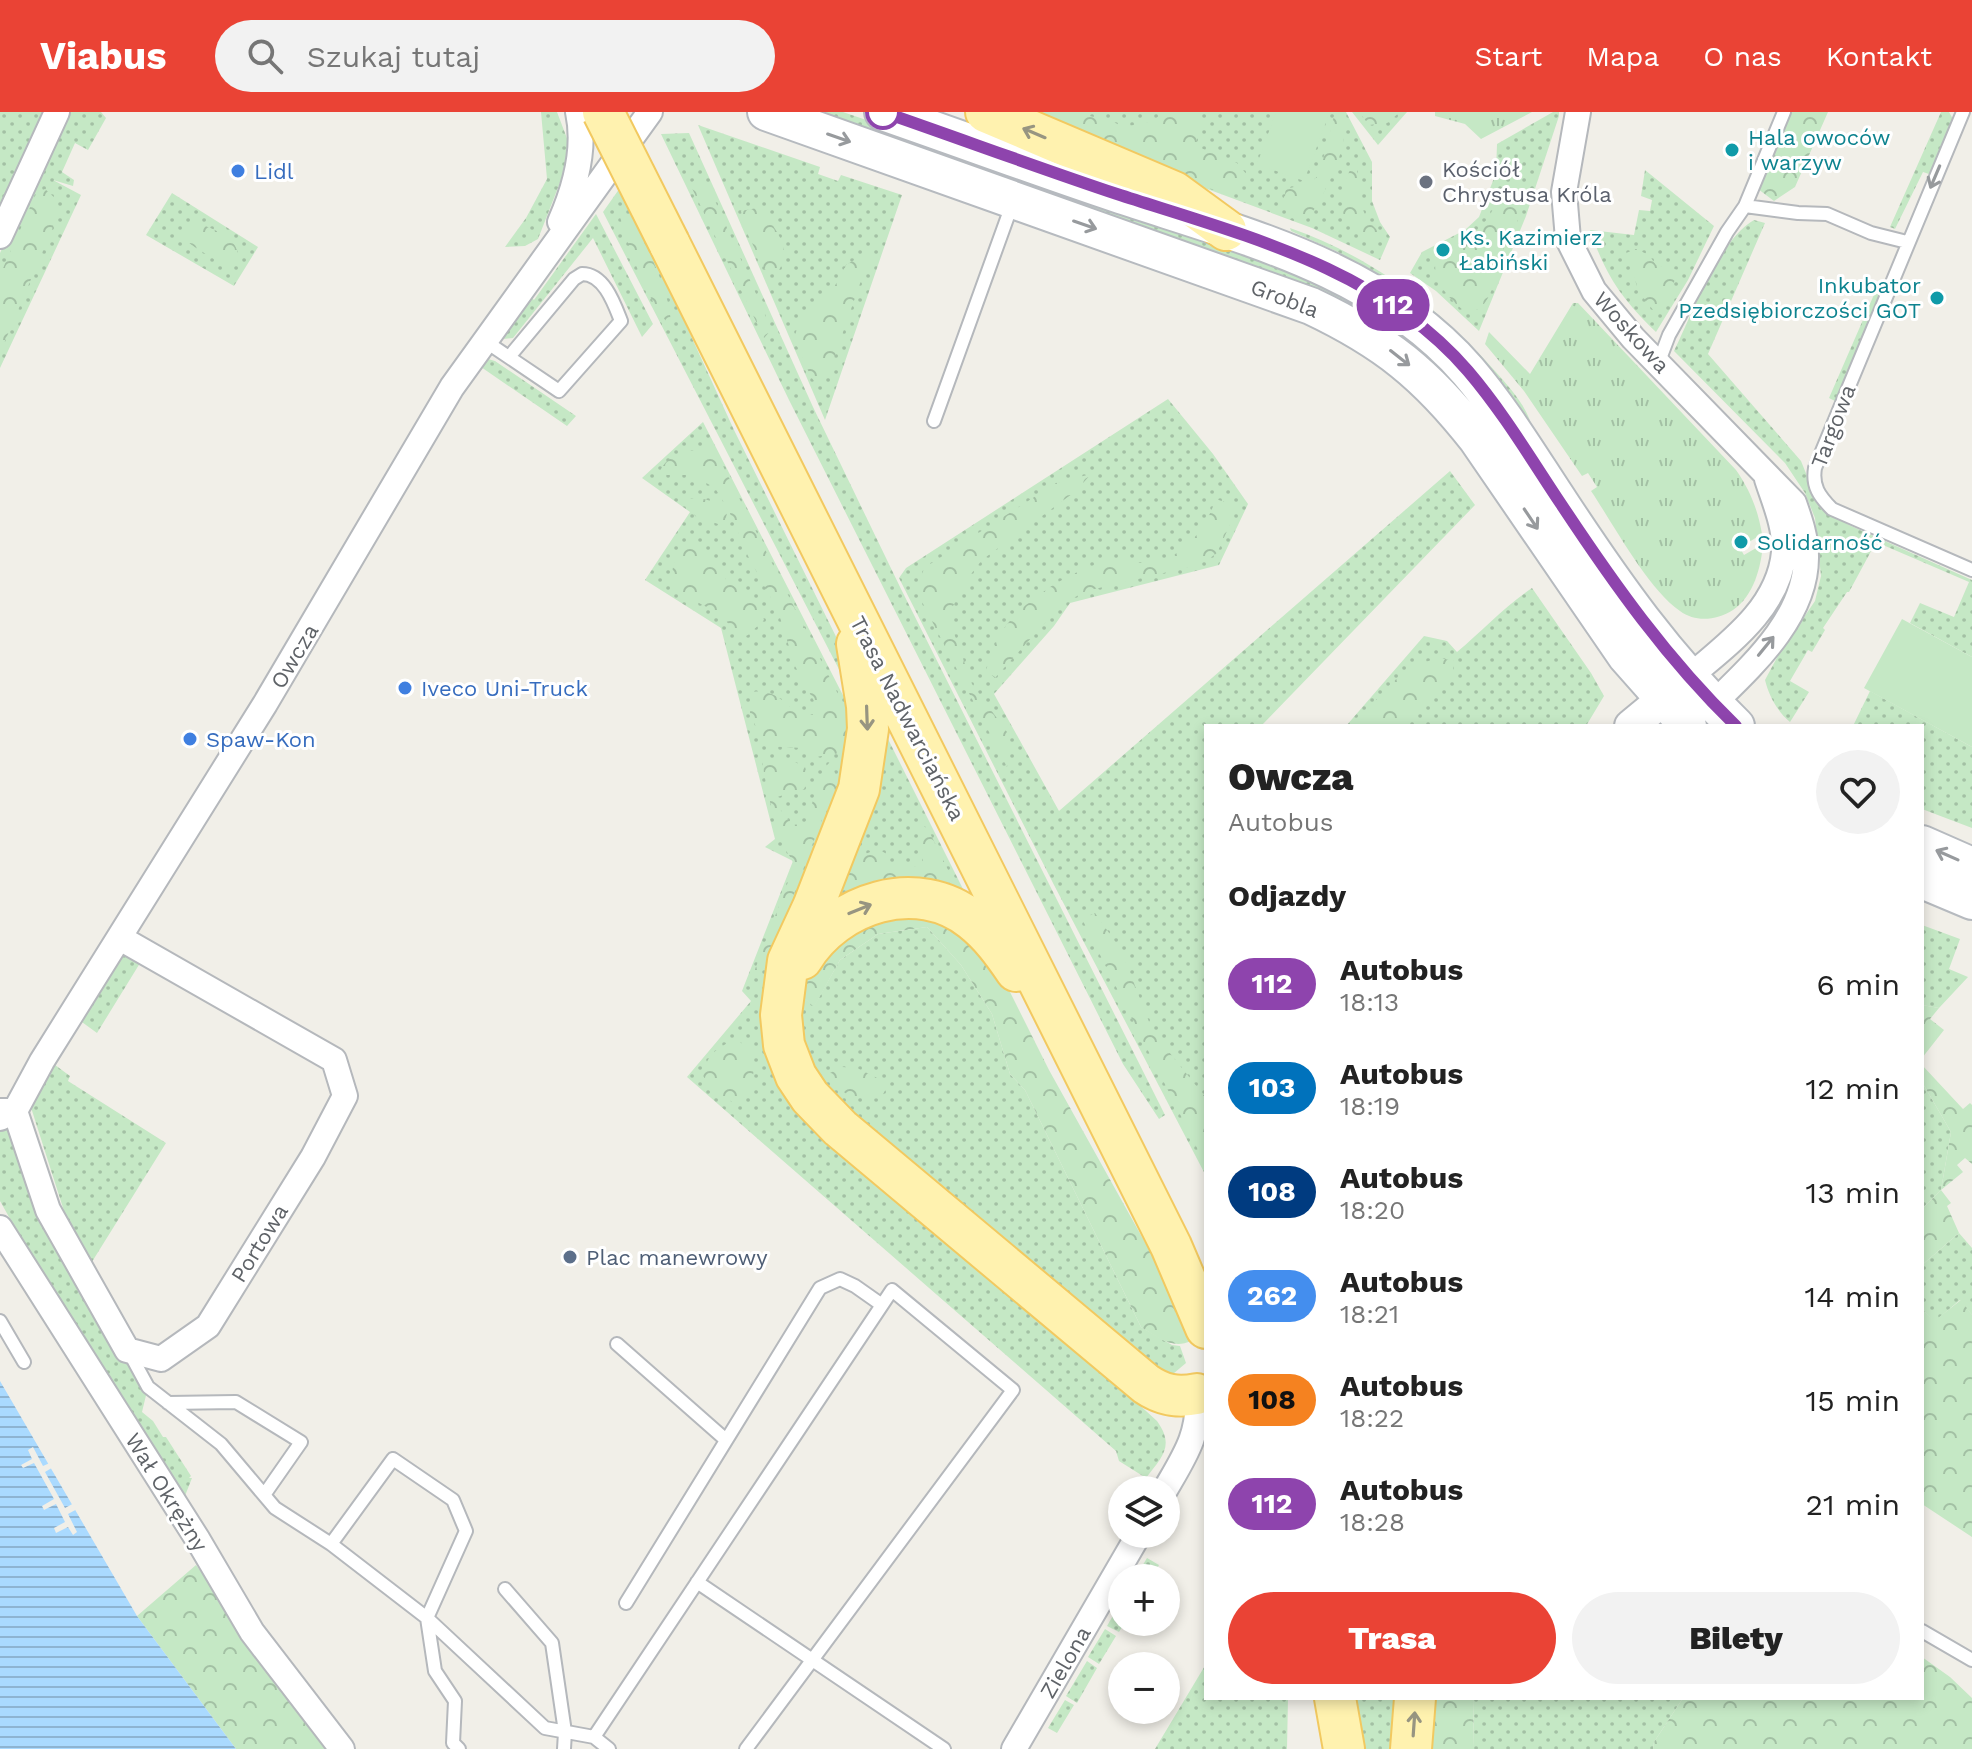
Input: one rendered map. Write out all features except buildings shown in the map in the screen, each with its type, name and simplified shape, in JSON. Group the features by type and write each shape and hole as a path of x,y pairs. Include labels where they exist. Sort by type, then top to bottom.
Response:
{"main road":[{"name":"Trasa Nadwarciańska","path":"603,112 682,238 1189,1248 1204,1319"},
{"name":"Trasa Nadwarciańska","path":"631,112 682,238 855,613 1078,1060 1189,1248"},
{"name":"Grobla","path":"766,112 1311,306 1347,323 1396,354 1442,395 1472,432 1591,609 1694,712"},
{"name":"Grobla","path":"883,112 1226,230 1341,274 1397,307 1467,370 1493,404 1631,608 1694,712"},
{"path":"986,112 1174,192 1226,230"},
{"path":"855,613 858,660 867,706 866,752 859,789 813,907 788,961 781,1015 787,1056 801,1086 829,1119 1146,1384 1174,1396 1201,1392"},
{"path":"1924,845 1972,866"},
{"path":"1924,881 1972,901"},
{"path":"786,982 820,935 845,915 889,900 917,899 934,903 971,919 995,941 1078,1060"},
{"path":"1311,1700 1319,1749"},
{"path":"1335,1700 1344,1749"},
{"path":"1411,1749 1415,1700"}],"street":[{"path":"0,236 57,112"},
{"name":"Owcza","path":"543,260 569,202 579,163 581,126 578,112"},
{"name":"Owcza","path":"5,1113 120,938 334,590 452,387 650,112"},
{"name":"Woskowa","path":"1578,112 1564,192 1568,239 1594,291 1658,364 1794,503 1804,532 1806,558 1802,589 1792,612 1738,680 1694,712"},
{"name":"Woskowa","path":"1694,712 1767,600 1778,576 1784,551 1780,521 1765,472"},
{"path":"1640,724 1694,712"},
{"name":"Portowa","path":"120,938 334,1060 345,1096 313,1157 208,1326 161,1359 127,1350"},
{"path":"5,1113 48,1210 127,1350"},
{"name":"Wał Okrężny","path":"0,1228 198,1540 252,1632 342,1749"},
{"path":"1173,1476 1189,1448 1199,1416 1201,1392"},
{"name":"Zielona","path":"1014,1749 1131,1548"}],"lane":[{"path":"1658,364 1669,335 1745,206 1784,112"},
{"name":"Targowa","path":"1963,112 1907,242 1813,479 1822,499 1832,509 1972,570"},
{"path":"934,421 1014,199"},
{"path":"1745,206 1827,214 1871,233 1907,242"},
{"path":"485,341 559,391 621,321 609,292 592,275 582,274 574,279 509,357"},
{"path":"626,1603 820,1288 840,1279 882,1305"},
{"path":"594,1737 892,1290 1013,1390 746,1749"},
{"path":"0,1321 24,1362"},
{"path":"617,1344 726,1440"},
{"path":"127,1350 148,1387 221,1444 275,1508 331,1544 427,1618 545,1728 594,1737 609,1749"},
{"path":"168,1403 236,1402 301,1442 264,1495"},
{"path":"331,1544 393,1459 453,1500 466,1531 427,1618 435,1671 455,1701 453,1743 459,1749"},
{"path":"697,1582 944,1749"},
{"path":"505,1589 552,1643 565,1732 564,1749"},
{"path":"1924,1632 1972,1660"}],"green space":[{"path":"0,112 46,112 0,211"},
{"path":"64,112 101,112 106,118 88,150 75,143 62,172 74,180 73,186 53,180 81,195 0,368 0,253"},
{"path":"541,112 557,112 568,141 561,180 538,239 525,246 505,247 526,218 547,179"},
{"path":"806,112 843,112 1160,221 1340,291 1435,356 1496,431 1422,358"},
{"path":"1019,112 1346,112 1372,162 1372,201 1390,237 1380,260 1312,228 1148,167"},
{"path":"1030,112 1073,112 1124,127 1148,122 1168,112 1195,112 1200,118 1196,146 1237,163 1248,176 1236,190 1215,190 1180,179"},
{"path":"1276,112 1330,112 1304,181 1257,164"},
{"path":"1352,112 1407,112 1378,145"},
{"path":"1359,112 1400,112 1387,123 1369,125"},
{"path":"1435,112 1532,112 1481,139 1465,124 1435,116"},
{"path":"1553,112 1559,112 1559,116 1526,216 1479,331 1436,291 1410,273 1422,252 1465,230 1479,217 1496,173 1497,144"},
{"path":"1784,112 1828,112 1795,187 1774,201 1758,189"},
{"path":"1941,112 1949,112 1954,121 1932,175 1923,172 1895,229 1890,227"},
{"path":"1340,114 1344,138 1336,167 1309,218 1295,220 1282,206 1286,189 1310,183 1319,175 1334,116"},
{"path":"698,125 820,167 818,174 838,181 841,175 902,195 825,420"},
{"path":"689,133 813,407 901,589 1165,1115 1159,1119 1123,1064 789,400 661,134"},
{"path":"1355,164 1362,206 1378,231 1378,241 1355,230 1345,219 1342,203 1345,181"},
{"path":"1645,170 1714,226 1688,280 1656,332 1616,286 1590,230 1634,235 1639,210 1650,211 1652,200 1641,196"},
{"path":"697,178 705,182 713,196 764,312 771,330 764,338 690,184"},
{"path":"1519,181 1523,206 1498,264 1489,296 1478,309 1464,311 1447,295 1439,282 1436,259 1476,232 1489,217 1504,186"},
{"path":"622,185 734,430 853,671 845,681 603,212"},
{"path":"45,189 56,199 58,215 0,353 0,275 36,194"},
{"path":"172,193 258,247 234,286 146,235"},
{"path":"757,208 776,230 783,246 782,264 777,273 765,269 746,231 741,211"},
{"path":"596,214 653,324 642,337 593,238 513,338 503,339 501,337 529,296 534,300"},
{"path":"629,215 635,225 657,269 668,301 670,326 640,274 620,217"},
{"path":"1754,220 1765,223 1708,354 1801,461 1820,508 1849,525 1972,580 1972,657 1910,623 1920,603 1954,617 1969,582 1876,542 1849,592 1823,628 1825,630 1812,652 1808,650 1790,681 1809,692 1790,722 1774,703 1765,680 1815,601 1821,576 1815,518 1805,493 1785,463 1674,351 1717,261 1741,230"},
{"path":"203,225 229,238 240,264 228,269 181,235 189,226"},
{"path":"1290,228 1348,253 1375,269 1450,325 1507,384 1523,406 1533,431 1399,290 1338,252"},
{"path":"1636,249 1649,255 1656,265 1678,270 1667,303 1657,315 1639,292 1626,253"},
{"path":"871,250 873,258 863,275 828,375 818,386 794,339 798,325 831,293 846,265"},
{"path":"1876,290 1882,292 1835,401 1829,398"},
{"path":"1573,303 1578,303 1736,470 1749,493 1762,534 1749,542 1745,535 1736,541 1744,555 1763,544 1755,580 1746,597 1733,610 1706,619 1686,615 1668,601 1632,555 1591,491 1597,487 1588,473 1582,476 1524,391 1485,344 1489,332 1530,374"},
{"path":"488,359 576,416 567,426 481,367 478,362"},
{"path":"1168,399 1213,454 1248,504 1219,565 1070,603 1054,626 994,694 1059,811 1450,471 1475,505 1263,724 1204,724 1204,1172 899,578 906,568"},
{"path":"703,422 850,709 850,763 762,1016 771,1069 1157,1421 1166,1444 1147,1476 1119,1461 1116,1451 687,1077 751,1001 742,991 793,861 765,847 775,839 721,628 645,580 690,512 642,478"},
{"path":"709,449 718,456 845,708 850,734 845,752 816,757 803,748 764,746 750,713 753,692 772,694 799,715 813,715 814,701 795,666 778,611 715,488 692,475 667,475 660,471 674,456"},
{"path":"1091,474 1076,491 982,560 968,578 949,619 972,684 1007,732 1011,750 1007,767 917,592 924,568 1056,483"},
{"path":"689,499 720,506 727,513 725,522 718,524 695,516"},
{"path":"1216,499 1233,505 1233,518 1217,553 1206,561 1185,568 1086,591 1061,605 995,678 986,670 1003,630 1035,598 1063,579 1092,566 1109,561 1142,563 1168,558 1198,534"},
{"path":"701,542 727,581 758,604 764,620 748,635 741,638 718,614 688,597 676,586 673,569 680,549"},
{"path":"1532,588 1604,696 1587,724 1348,724 1424,636 1447,641 1457,652"},
{"path":"1902,619 1972,657 1972,747 1864,688"},
{"path":"1440,658 1454,661 1453,673 1407,724 1357,724 1392,683 1425,662"},
{"path":"1870,691 1972,747 1972,828 1924,810 1924,724 1854,724"},
{"path":"878,736 888,739 969,901 831,911"},
{"path":"762,760 791,760 805,767 809,779 804,789 777,797 779,808 793,825 805,823 821,775 830,762 838,780 759,977 754,972 794,866 779,833"},
{"path":"921,824 928,829 952,878 944,889 896,883 835,890 855,858 878,849 885,853 889,862 914,867 923,861 919,838"},
{"path":"1095,913 1121,950 1153,1032 1204,1096 1204,1162 1082,919"},
{"path":"877,916 947,920 1003,978 1049,1070 1152,1255 1191,1341 1171,1343 1141,1327 1025,1090 1010,1074 992,1014 961,965 927,927 878,934 840,960 814,1007 803,997 803,983 834,940"},
{"path":"1924,926 1960,939 1949,969 1968,977 1939,1008 1924,1005"},
{"path":"927,927 961,965 992,1014 1010,1074 1025,1090 1141,1327 1172,1345 1180,1346 1186,1363 1167,1379 816,1087 795,1024 803,997 814,1006 840,960 878,934"},
{"path":"125,943 145,955 97,1033 75,1017"},
{"path":"1924,1005 1939,1008 1930,1019 1944,1030 1924,1055"},
{"path":"736,1039 752,1051 753,1066 750,1088 737,1105 715,1091 703,1076 707,1062 714,1053"},
{"path":"51,1062 70,1076 68,1081 166,1143 90,1265 64,1211 27,1095"},
{"path":"842,1067 857,1068 889,1084 881,1098 850,1096 839,1088 830,1073"},
{"path":"1924,1067 1963,1109 1970,1103 1972,1105 1972,1164 1965,1158 1957,1165 1963,1172 1941,1190 1951,1132 1924,1085"},
{"path":"1924,1085 1951,1132 1941,1190 1924,1207"},
{"path":"15,1111 48,1210 148,1387 142,1412 166,1437 191,1476 189,1478 192,1478 181,1506 89,1359 0,1201 0,1124"},
{"path":"1941,1190 1951,1203 1947,1206 1959,1233 1924,1263 1924,1207"},
{"path":"1959,1233 1972,1248 1972,1315 1960,1300 1934,1322 1924,1311 1924,1263"},
{"path":"1961,1300 1972,1315 1972,1537 1924,1505 1924,1311 1934,1321"},
{"path":"1147,1558 1157,1564 1143,1564"},
{"path":"196,1565 334,1749 236,1749 137,1616"},
{"path":"1105,1629 1108,1636 1116,1636 1099,1664 1088,1657"},
{"path":"1924,1658 1972,1698 1972,1749 1653,1749 1654,1742 1682,1700 1924,1700"},
{"path":"1087,1661 1097,1668 1077,1703 1066,1696"},
{"path":"1204,1667 1204,1700 1288,1700 1287,1749 1155,1749 1170,1724 1180,1724 1180,1707"},
{"path":"1065,1700 1074,1705 1057,1733 1048,1728"},
{"path":"1354,1700 1403,1700 1399,1749 1363,1749"},
{"path":"1431,1700 1473,1700 1474,1749 1428,1749"},
{"path":"1473,1700 1682,1700 1654,1742 1653,1749 1474,1749"}],"water":[{"path":"0,1381 137,1616 236,1749 0,1749"}],"pier":[{"path":"33,1447 43,1466 52,1462 55,1466 45,1472 65,1508 76,1502 79,1508 68,1514 77,1532 73,1535 68,1527 56,1533 54,1528 65,1522 56,1504 44,1510 42,1506 54,1499 34,1463 23,1468 21,1465 32,1459 28,1450"}],"bus line":[{"name":"112","path":"883,112 1211,224 1301,258 1341,274 1397,307 1422,326 1467,370 1516,436 1631,608 1688,678 1734,724"}],"place":[{"name":"Hala owoców i warzyw","path":"1732,150"},
{"name":"Lidl","path":"238,171"},
{"name":"Kościół Chrystusa Króla","path":"1426,182"},
{"name":"Ks. Kazimierz Łabiński","path":"1443,250"},
{"name":"Inkubator Pzedsiębiorczości GOT","path":"1937,298"},
{"name":"Solidarność","path":"1741,542"},
{"name":"Iveco Uni-Truck","path":"405,688"},
{"name":"Spaw-Kon","path":"190,739"},
{"name":"Plac manewrowy","path":"570,1257"}]}
